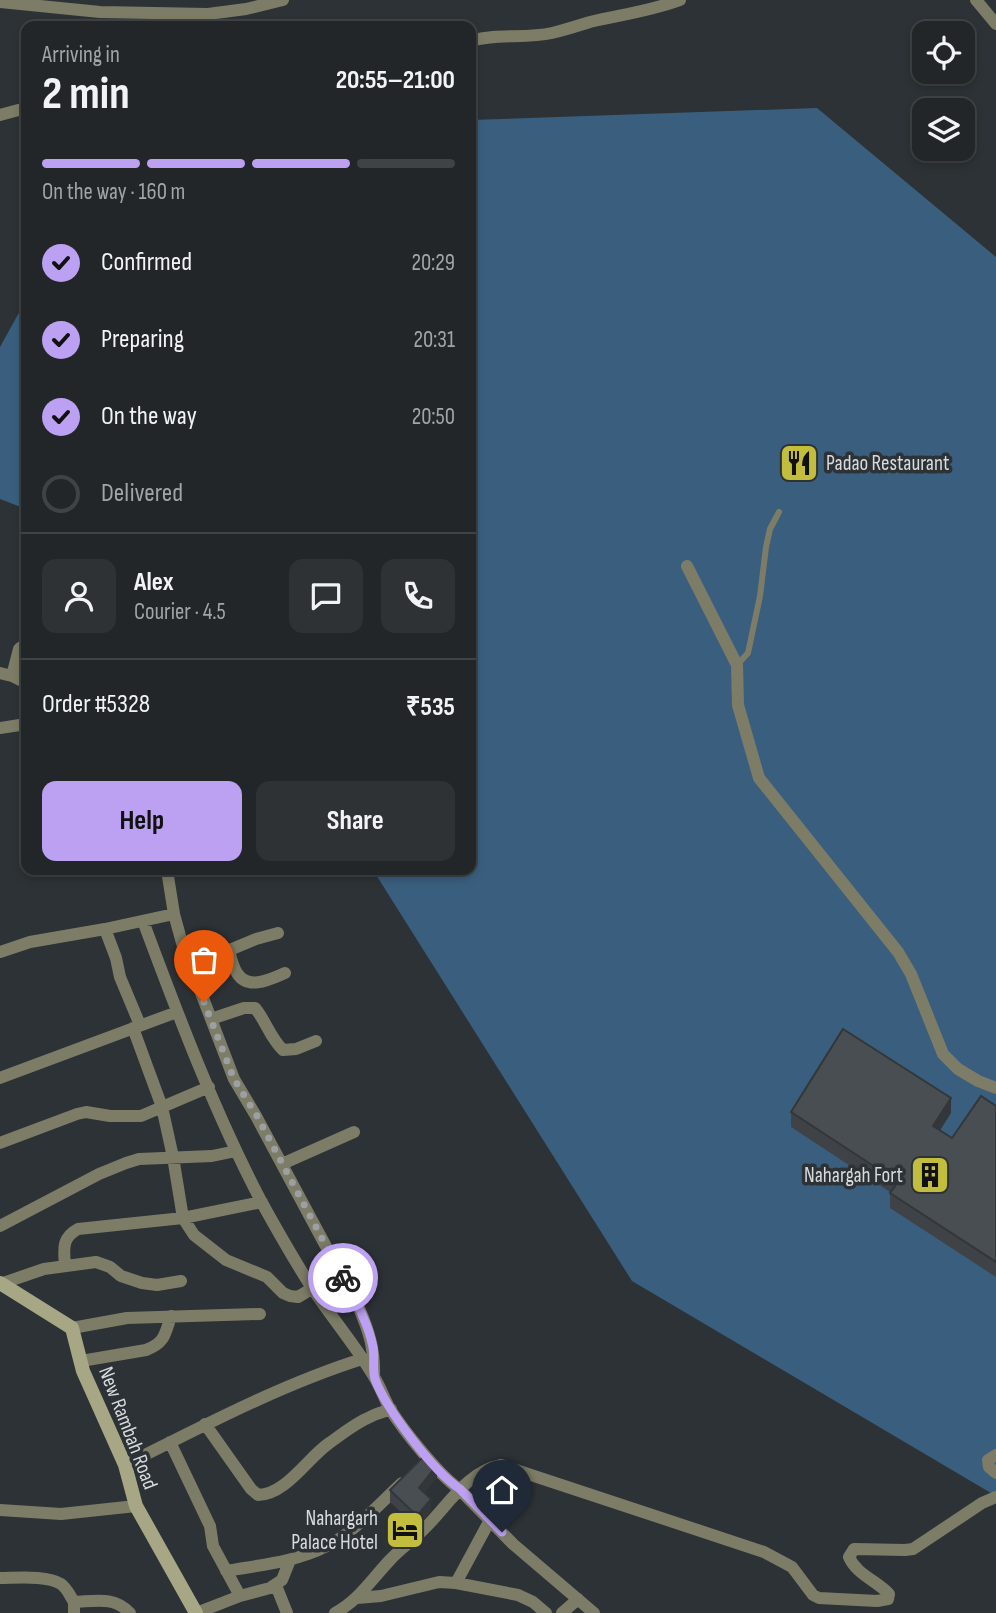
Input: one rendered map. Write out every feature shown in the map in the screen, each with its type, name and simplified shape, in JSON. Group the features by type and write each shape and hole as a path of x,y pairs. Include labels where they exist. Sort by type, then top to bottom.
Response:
{"street":[{"path":"0,2 100,12 208,14 283,0"},
{"path":"476,40 501,35 522,37 552,33 680,0"},
{"path":"976,0 996,24"},
{"path":"0,115 21,109"},
{"path":"687,566 737,666 738,705 759,778 898,952 911,974 943,1054 958,1069 996,1088"},
{"path":"6,675 21,648"},
{"path":"0,728 21,725"},
{"path":"168,875 182,943 234,1079 257,1116 359,1308 374,1350 374,1376"},
{"path":"0,952 30,942 174,914"},
{"path":"143,921 177,1012 236,1151 262,1202 313,1288 374,1376 419,1466 460,1489 513,1544 594,1613"},
{"path":"105,929 162,1107 183,1218 194,1235 214,1251 226,1260 267,1277 283,1293 298,1297 313,1288"},
{"path":"191,966 278,933"},
{"path":"229,951 237,974 245,981 265,982 285,973"},
{"path":"211,1019 244,1007 255,1008 274,1043 283,1050 296,1049 316,1041"},
{"path":"0,1078 177,1012"},
{"path":"0,1143 86,1112 110,1116 141,1116 209,1087"},
{"path":"282,1164 354,1132"},
{"path":"0,1226 99,1174 126,1163 139,1159 212,1156 236,1151"},
{"path":"65,1266 64,1245 69,1233 78,1229 183,1218 262,1202"},
{"path":"0,1284 44,1269 96,1262 110,1267 121,1276 142,1283 157,1285 181,1281"},
{"path":"0,1284 72,1328 127,1318 260,1314"},
{"path":"80,1361 156,1347 164,1339 171,1316"},
{"name":"New Rambah Road","path":"72,1328 83,1371 125,1465 135,1506 196,1613"},
{"path":"125,1465 205,1424 362,1359"},
{"path":"205,1424 251,1489 258,1495 265,1495 285,1484 325,1446 369,1417 391,1409"},
{"path":"170,1442 210,1526 213,1546 240,1596"},
{"path":"996,1455 988,1460 989,1467 996,1473"},
{"path":"335,1613 357,1598 460,1489 481,1472 501,1465 764,1552 792,1567 813,1595 825,1600 888,1599 889,1594 884,1589 853,1566 849,1557 855,1549 913,1549 982,1503 996,1497"},
{"path":"226,1571 290,1560 330,1545 354,1528 419,1466"},
{"path":"0,1510 61,1514 135,1506"},
{"path":"456,1583 490,1520"},
{"path":"270,1588 282,1580 290,1560"},
{"path":"0,1578 47,1579 61,1584 68,1591 74,1607 112,1601 123,1605 130,1613"},
{"path":"357,1598 381,1596 439,1582 456,1583 518,1595 547,1613"},
{"path":"196,1613 270,1588 277,1588 287,1613"},
{"path":"562,1613 578,1599"}],"lane":[{"path":"737,666 748,653 760,596 766,547 770,529 779,512"}],"shaded area":[{"path":"817,108 996,257 996,1496 632,1281 376,875 476,875 476,120"},
{"path":"21,309 21,507 0,499 0,347"}],"building":[{"name":"Nahargah Fort","path":"843,1029 951,1098 933,1126 952,1138 981,1096 996,1106 996,1262 890,1193 898,1182 791,1112"},
{"path":"425,1455 437,1465 419,1488 431,1499 417,1516 390,1490"}],"way so far":[{"path":"204,1002 234,1079 257,1116 343,1278"}],"place":[{"name":"Padao Restaurant","path":"799,463"},
{"name":"Nahargah Fort","path":"930,1175"},
{"name":"Nahargarh Palace Hotel","path":"405,1530"}],"route":[{"path":"343,1278 368,1328 374,1350 374,1376 391,1409 417,1445 452,1484 502,1532"}]}
